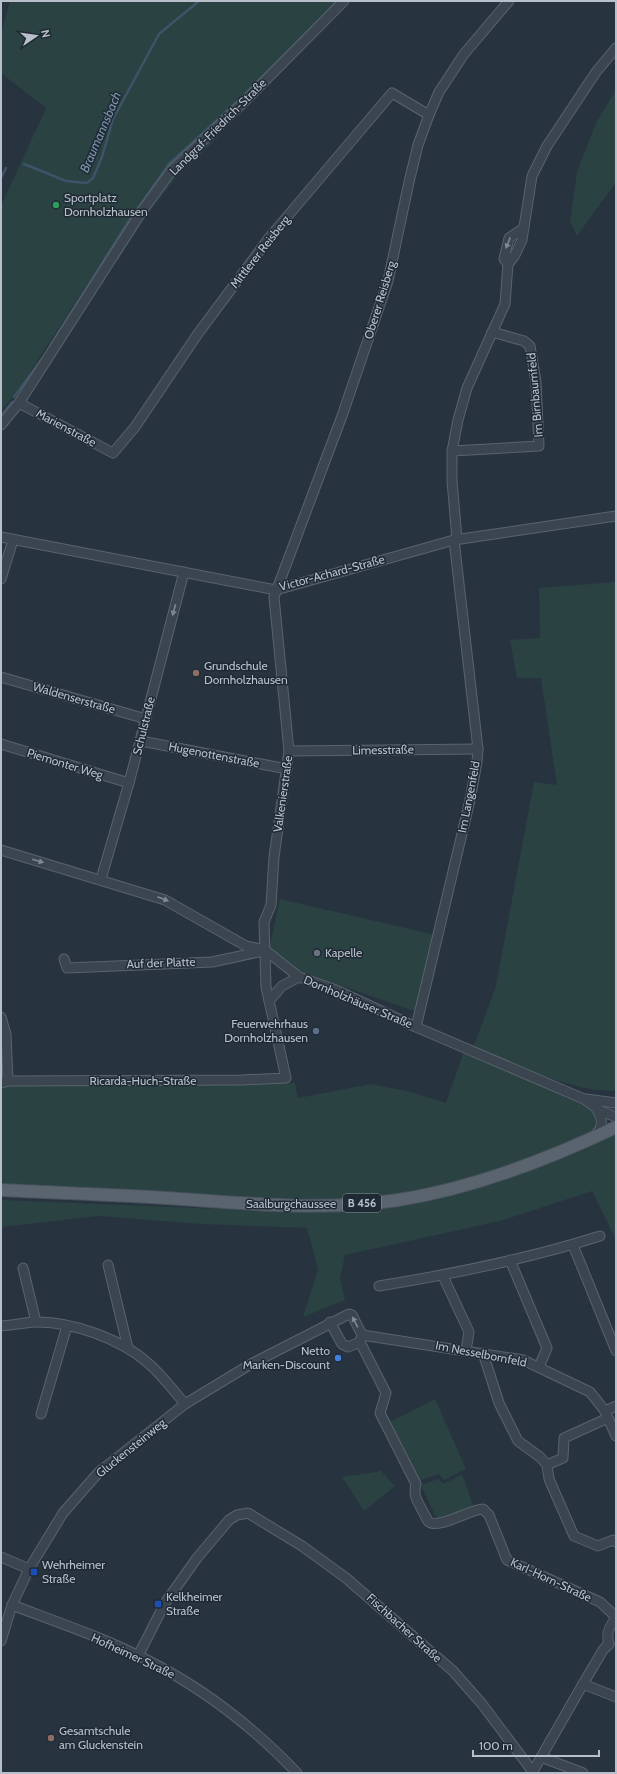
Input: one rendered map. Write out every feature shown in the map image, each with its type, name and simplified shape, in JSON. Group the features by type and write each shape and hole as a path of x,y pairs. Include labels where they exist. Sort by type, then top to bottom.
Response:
{"main road":[{"name":"Saalburgchaussee","path":"1,1190 283,1206 358,1204 434,1194 463,1186 520,1168 589,1140 616,1127"}],"street":[{"name":"Landgraf-Friedrich-Straße","path":"1,425 19,403 142,210 172,170 246,100 344,1"},
{"name":"Oberer Reisberg","path":"276,590 342,416 388,281 418,145 429,115 439,92 464,54 509,1"},
{"path":"456,540 452,481 452,450 467,388 505,304 508,264 504,259 509,238 524,228 529,187 538,162 596,72 616,48"},
{"name":"Mittlerer Reisberg","path":"113,453 135,427 197,335 269,238 392,93 429,115"},
{"name":"Im Birnbaumfeld","path":"452,450 539,446 536,382 530,346 524,341 492,332"},
{"name":"Marienstraße","path":"19,403 113,453"},
{"name":"Victor-Achard-Straße","path":"1,537 276,590 456,540 616,516"},
{"path":"1,579 13,540"},
{"name":"Im Langenfeld","path":"416,1027 470,800 478,750 472,711 456,540"},
{"name":"Schulstraße","path":"101,879 130,783 184,572"},
{"name":"Valkenierstraße","path":"276,590 274,597 289,751 274,857 271,905 264,922 264,950 266,987 286,1078"},
{"name":"Waldenserstraße","path":"1,677 146,719"},
{"name":"Hugenottenstraße","path":"141,741 287,770"},
{"name":"Piemonter Weg","path":"1,744 130,783"},
{"name":"Limesstraße","path":"289,751 478,750"},
{"name":"Dornholzhäuser Straße","path":"1,850 101,879 165,900 246,946 264,950 299,977 336,990 416,1027 584,1099 596,1108 616,1117"},
{"name":"Auf der Platte","path":"64,958 67,968 212,962 264,950"},
{"path":"269,1001 282,986 299,977"},
{"path":"1,1017 6,1034 5,1082"},
{"name":"Ricarda-Huch-Straße","path":"5,1082 241,1080 286,1078"},
{"name":"Dornholzhäuser Straße","path":"584,1099 616,1103"},
{"path":"589,1140 600,1130 602,1124 601,1116 596,1108"},
{"path":"379,1286 443,1276 573,1245 600,1236"},
{"path":"573,1245 616,1351"},
{"path":"510,1260 547,1348 539,1366"},
{"path":"108,1265 128,1348"},
{"path":"23,1268 36,1322"},
{"path":"443,1276 469,1332 466,1350"},
{"name":"Karl-Horn-Straße","path":"330,1322 349,1314 352,1315 386,1393 380,1413 416,1484 414,1494 428,1522 434,1525 441,1524 476,1509 483,1509 489,1516 507,1560 600,1602 616,1618 610,1626 607,1637 613,1645"},
{"path":"1,1326 36,1322 66,1326 106,1338 128,1348 148,1363 185,1404"},
{"path":"330,1322 342,1344 348,1347 361,1338"},
{"name":"Gluckensteinweg","path":"1,1641 12,1605 29,1569 63,1513 99,1472 185,1404 251,1364 330,1322"},
{"path":"41,1414 66,1326"},
{"name":"Im Nesselbornfeld","path":"361,1338 466,1350 523,1360 539,1366 590,1392 606,1415 616,1436"},
{"path":"483,1353 499,1403 518,1441 540,1457 547,1465 549,1479 574,1536 598,1546 613,1540 616,1542"},
{"path":"547,1465 563,1458 564,1438 606,1415 616,1406"},
{"name":"Fischbacher Straße","path":"138,1656 164,1603 197,1558 229,1520 237,1514 248,1513 302,1546 346,1578 453,1671 482,1704 532,1772"},
{"path":"1,1556 29,1569"},
{"name":"Hofheimer Straße","path":"12,1605 138,1656 178,1677 215,1701 247,1726 297,1773"},
{"path":"532,1772 603,1650 613,1645"},
{"path":"583,1684 616,1697"},
{"path":"541,1756 583,1773"}],"green space":[{"path":"10,1 338,1 212,143 177,176 147,215 118,260 103,260 17,392 1,411 1,206 46,108 1,73 1,33"},
{"path":"616,90 616,182 577,236 570,221 577,172 596,123"},
{"path":"616,582 616,1091 580,1087 562,1082 473,1048 496,986 534,782 557,785 541,678 517,678 510,640 540,638 539,588"},
{"path":"280,899 440,936 420,1013 299,971 269,949"},
{"path":"464,1051 584,1104 595,1117 595,1125 591,1134 534,1157 455,1183 435,1188 375,1197 345,1199 284,1199 1,1185 1,1087 9,1085 295,1083 298,1098 371,1084 411,1092 446,1103"},
{"path":"616,1133 616,1240 592,1191 500,1221 345,1255 340,1278 345,1300 303,1317 318,1270 307,1228 202,1224 99,1216 1,1227 1,1200 257,1210 348,1209 409,1203 439,1198 484,1187 573,1153"},
{"path":"435,1399 466,1469 444,1480 439,1474 418,1481 390,1422"},
{"path":"380,1470 395,1486 364,1511 342,1477 377,1472"},
{"path":"462,1474 473,1505 438,1522 421,1485 438,1479 444,1484"}],"waterway":[{"name":"Braumannsbach","path":"24,164 66,181 87,183 93,178 102,157 113,119 159,34 199,1"},
{"path":"133,215 169,164 240,99 338,1"},
{"name":"Braumannsbach","path":"1,178 6,168"},
{"path":"50,346 130,219"},
{"path":"14,397 41,360"},
{"path":"1,416 12,402"}],"place":[{"name":"Sportplatz Dornholzhausen","path":"56,205"},
{"name":"Grundschule Dornholzhausen","path":"196,673"},
{"name":"Kapelle","path":"317,953"},
{"name":"Feuerwehrhaus Dornholzhausen","path":"316,1031"},
{"name":"Netto Marken-Discount","path":"338,1358"},
{"name":"Wehrheimer Straße","path":"34,1572"},
{"name":"Kelkheimer Straße","path":"158,1604"},
{"name":"Gesamtschule am Gluckenstein","path":"51,1738"}]}
